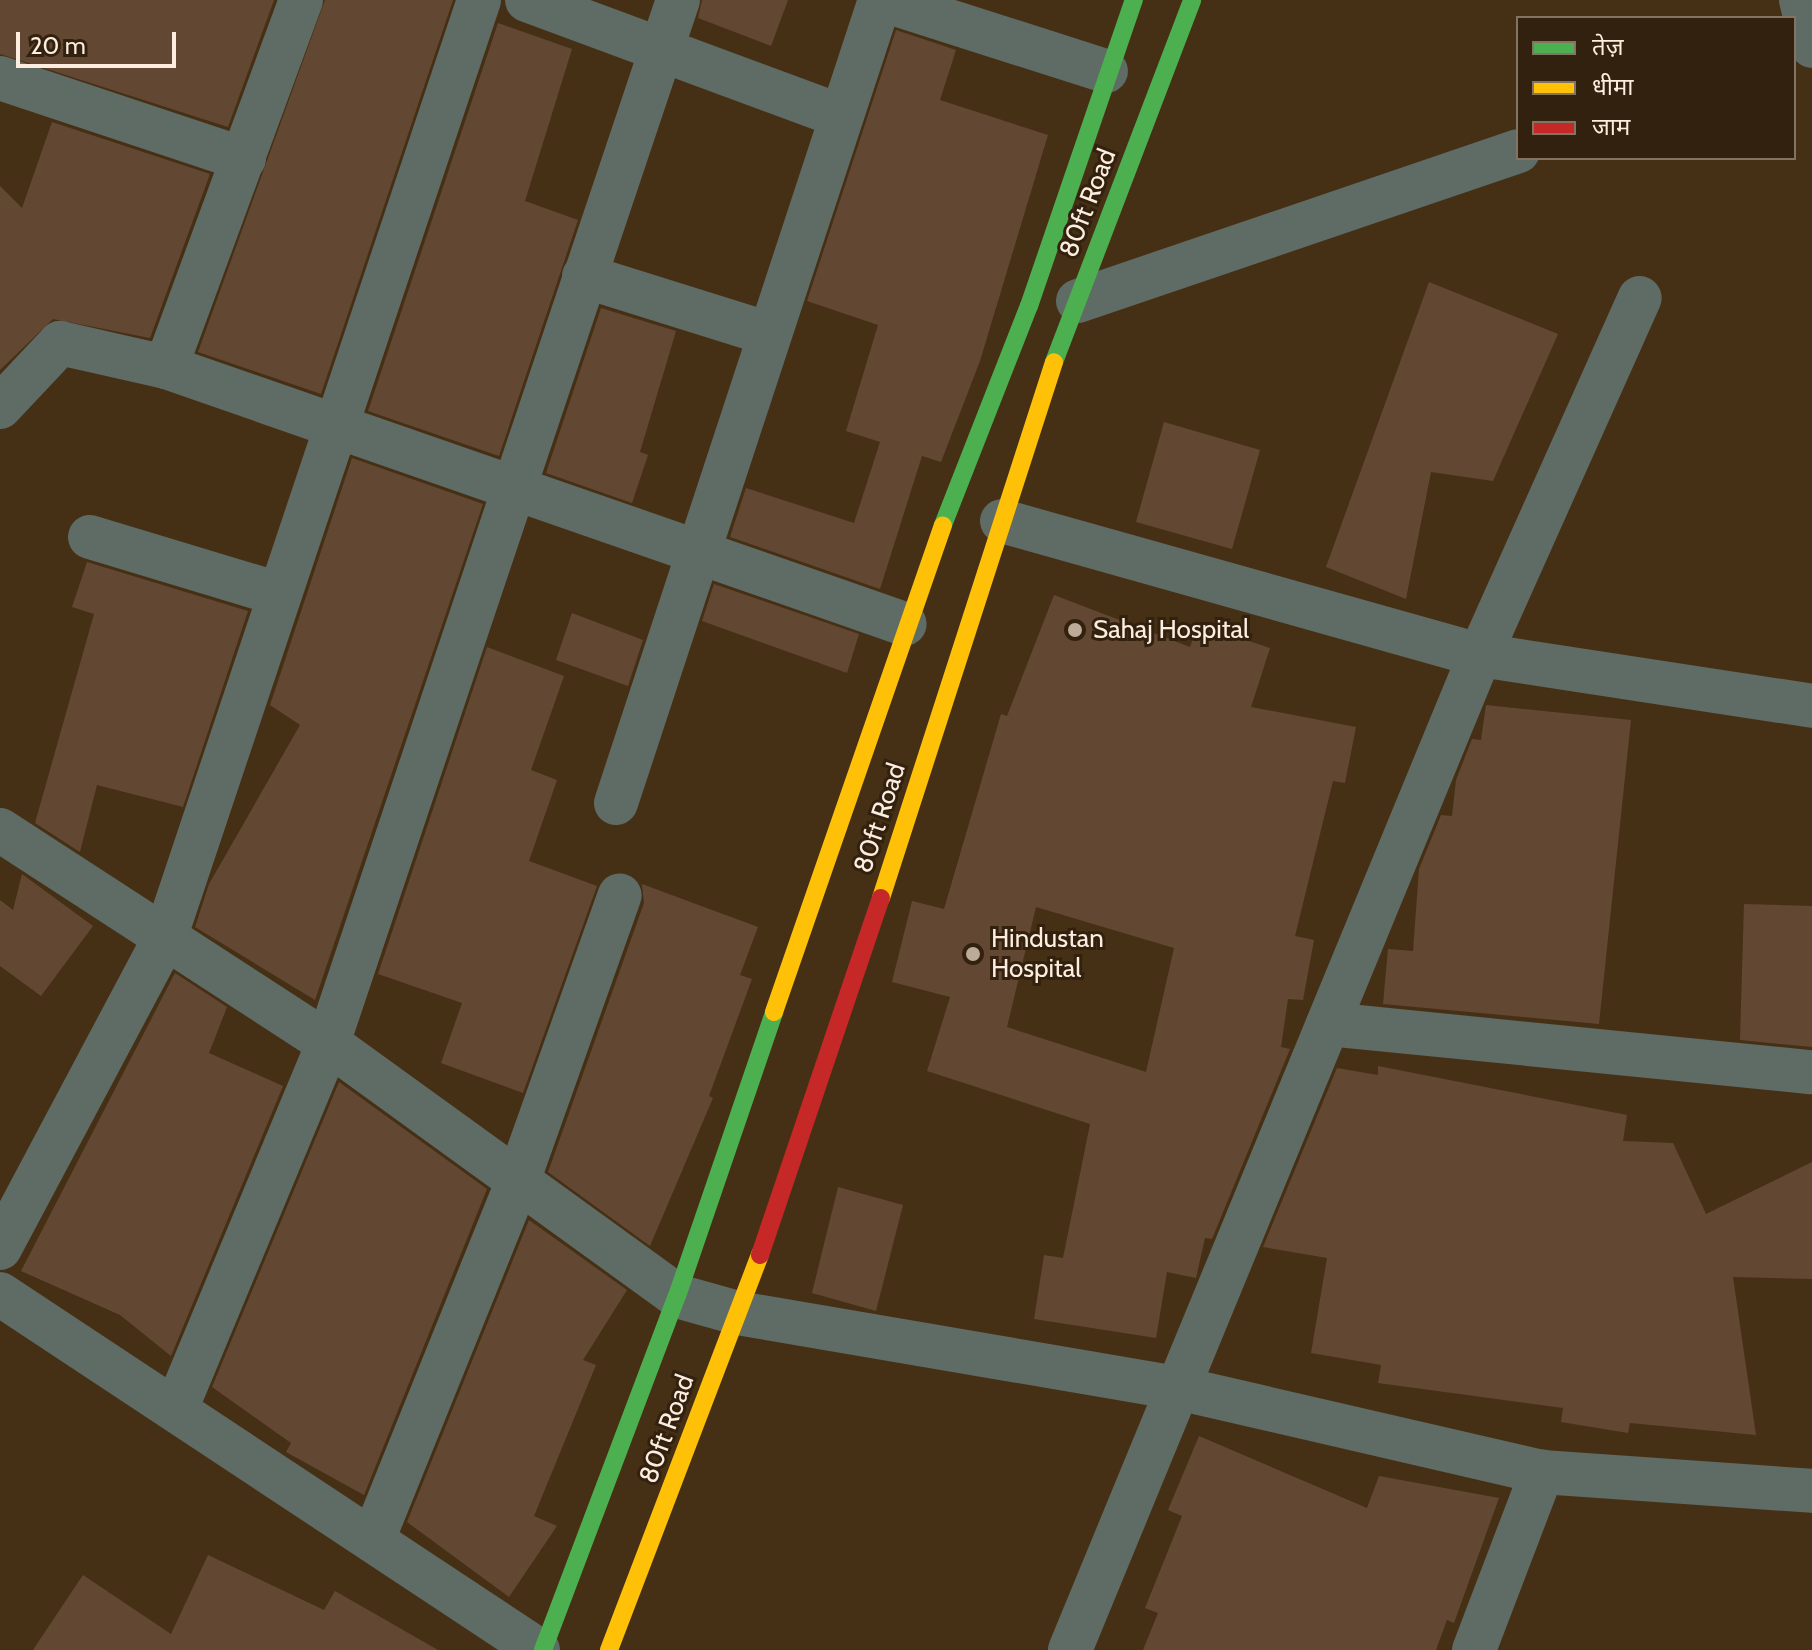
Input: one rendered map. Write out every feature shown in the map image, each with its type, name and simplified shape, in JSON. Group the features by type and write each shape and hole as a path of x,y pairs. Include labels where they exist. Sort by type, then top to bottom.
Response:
{"main road":[{"path":"540,1650 677,1296 905,624 1029,306 1106,71 1134,0"},
{"name":"80ft Road","path":"609,1650 802,1137 1002,521 1078,301 1192,0"}],"street":[{"path":"166,367 301,0"},
{"path":"0,1248 165,938 276,593 479,0"},
{"path":"527,0 840,116"},
{"path":"176,1409 328,1043 519,485 584,276 678,0"},
{"path":"616,803 766,333 882,0 1106,71"},
{"path":"1801,0 1812,48"},
{"path":"0,78 244,159"},
{"path":"1078,301 1516,152"},
{"path":"584,276 766,333"},
{"path":"1070,1650 1480,655 1640,298"},
{"path":"0,407 60,343 166,367 519,485 905,624"},
{"path":"1002,521 1480,655 1812,706"},
{"path":"90,537 276,593"},
{"path":"0,830 328,1043 519,1178 677,1296 738,1313 1178,1388 1542,1472 1812,1491"},
{"path":"374,1537 519,1178 620,895"},
{"path":"1328,1024 1812,1072"},
{"path":"0,1294 374,1537 540,1650"},
{"path":"1474,1650 1542,1472"}],"building":[{"path":"0,0 274,0 228,127 0,54"},
{"path":"325,0 453,0 321,394 198,352"},
{"path":"702,0 788,0 771,46 698,18"},
{"path":"498,23 572,49 525,201 578,220 499,456 368,411"},
{"path":"896,30 956,50 940,100 1048,135 980,361 941,462 922,456 880,589 730,537 746,488 854,523 880,442 846,431 878,325 807,301"},
{"path":"52,122 210,174 150,338 53,319 0,370 0,186 22,208"},
{"path":"1429,282 1558,334 1493,481 1431,472 1406,599 1326,567"},
{"path":"601,308 676,331 640,452 648,455 632,503 546,473"},
{"path":"1164,422 1260,450 1232,549 1136,522"},
{"path":"352,458 483,504 315,1000 195,927 209,884 300,725 270,705"},
{"path":"87,562 248,611 183,807 97,785 80,852 35,823 94,614 72,607"},
{"path":"714,584 859,634 847,673 702,621"},
{"path":"1054,595 1190,647 1198,624 1270,648 1251,707 1356,727 1345,783 1333,781 1295,936 1314,940 1303,1000 1288,999 1281,1047 1290,1049 1212,1239 1205,1238 1196,1278 1167,1272 1156,1338 1034,1319 1044,1255 1063,1258 1090,1124 927,1071 950,997 892,982 912,901 944,909 1001,714 1007,716","holes":["1036,907 1174,948 1146,1072 1007,1027"]},
{"path":"572,613 643,640 628,686 556,660"},
{"path":"487,647 564,676 531,770 557,780 529,861 597,886 523,1093 441,1063 462,1003 378,974"},
{"path":"1486,705 1631,720 1599,1024 1383,1004 1388,949 1413,951 1419,869 1441,815 1452,816 1456,780 1472,739 1481,740"},
{"path":"22,874 93,926 41,996 0,966 0,900 13,910"},
{"path":"642,884 758,927 740,975 752,979 709,1096 713,1098 650,1246 548,1172 644,903"},
{"path":"1744,904 1812,906 1812,1047 1740,1040"},
{"path":"175,973 227,1007 209,1053 283,1086 171,1356 120,1315 21,1271"},
{"path":"1378,1066 1627,1115 1623,1141 1673,1143 1706,1214 1812,1162 1812,1279 1733,1277 1756,1435 1630,1423 1628,1433 1561,1422 1563,1408 1378,1383 1381,1365 1311,1353 1327,1258 1263,1247 1337,1068 1378,1075"},
{"path":"339,1082 487,1189 364,1495 286,1452 291,1443 212,1387"},
{"path":"838,1187 903,1205 876,1311 812,1293"},
{"path":"529,1220 627,1290 583,1360 596,1365 534,1516 557,1526 509,1597 407,1522"},
{"path":"1199,1436 1367,1508 1379,1476 1499,1498 1454,1623 1447,1620 1436,1650 1143,1650 1158,1613 1145,1608 1182,1516 1168,1510"},
{"path":"208,1555 324,1610 335,1591 438,1650 33,1650 83,1575 171,1634"}],"traffic: fast":[{"path":"943,525 1029,306 1134,0"},
{"path":"1054,362 1192,0"},
{"path":"543,1650 677,1296 774,1012"}],"traffic: slow":[{"path":"881,898 1054,362"},
{"path":"774,1012 943,525"},
{"path":"609,1650 760,1255"}],"traffic: jam":[{"path":"760,1255 881,898"}],"place":[{"name":"Sahaj Hospital","path":"1075,630"},
{"name":"Hindustan Hospital","path":"973,954"}]}
